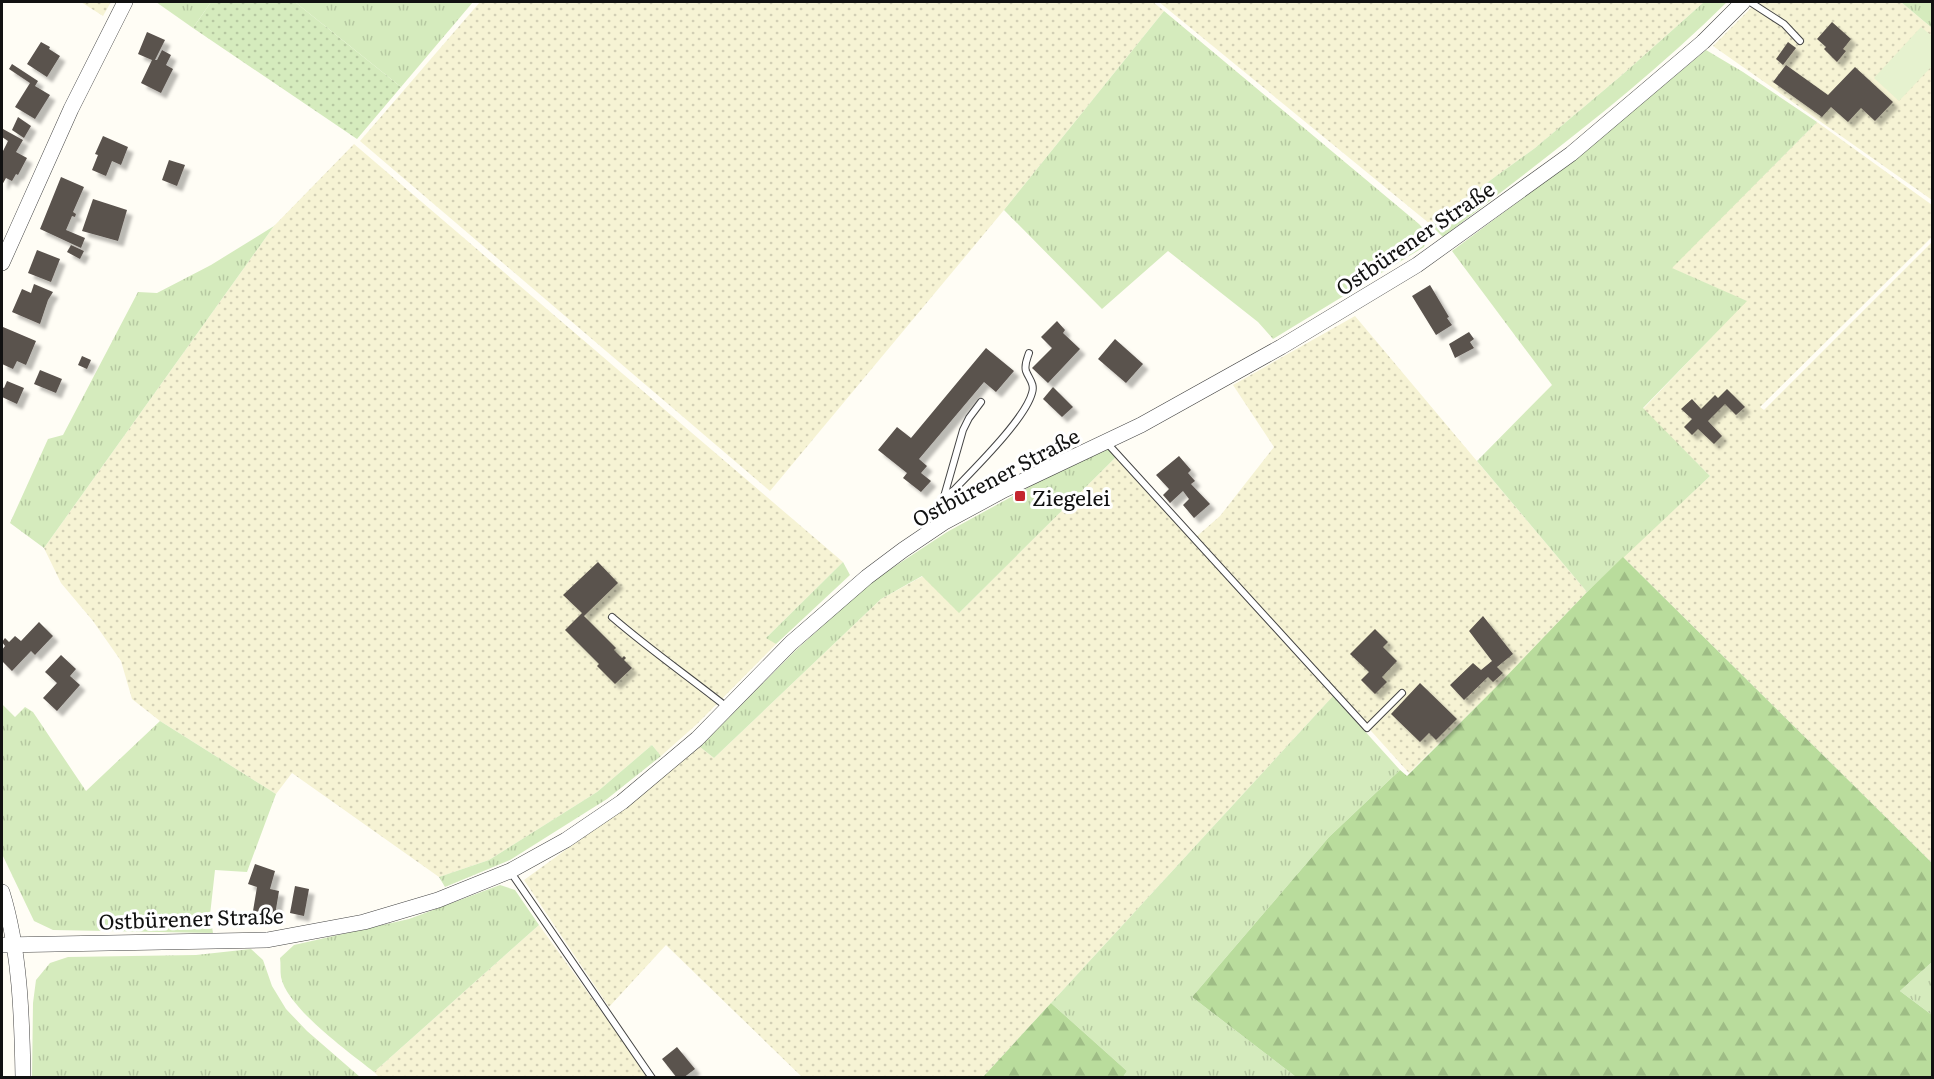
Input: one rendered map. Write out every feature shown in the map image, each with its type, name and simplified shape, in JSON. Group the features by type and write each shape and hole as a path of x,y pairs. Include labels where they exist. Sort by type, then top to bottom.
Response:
{"street":[{"path":"2,263 71,109 125,2"},
{"name":"Ostbürener Straße","path":"7,944 267,940 364,922 438,900 510,871 566,840 622,802 697,739 791,643 867,577 943,523 1004,490 1142,425 1281,347 1417,265 1571,154 1702,42 1743,2"},
{"path":"2,892 7,944 22,1028 23,1077"}],"lane":[{"path":"1750,2 1784,24 1800,41"},
{"path":"944,497 954,490 1011,427 1029,402 1033,390 1026,370 1029,353"},
{"path":"943,523 941,507 963,430 981,402"},
{"path":"1106,442 1367,728 1402,693"},
{"path":"612,617 642,643 728,708"},
{"path":"510,871 652,1077"}],"shaded area":[{"path":"81,2 111,2 103,16"},
{"path":"480,2 1153,2 1164,11 1004,210 770,491 360,141"},
{"path":"1159,2 1704,2 1535,148 1430,224"},
{"path":"1757,2 1901,2 1932,28 1932,200 1713,46"},
{"path":"1817,122 1932,205 1932,237 1760,407 1764,410 1932,242 1932,863 1623,557 1710,476 1643,409 1746,301 1671,268"},
{"path":"354,144 843,562 767,637 776,644 697,724 661,756 652,745 597,792 489,860 439,877 292,773 276,794 160,721 132,699 121,661 93,621 61,583 44,548 274,226"},
{"path":"1355,316 1587,592 1409,773 1196,537 1220,516 1274,447 1233,385"},
{"path":"1116,457 1333,696 983,1077 802,1077 666,945 609,1007 524,880 625,807 700,747 714,758 881,599 923,576 960,612"},
{"path":"539,925 649,1077 380,1078 374,1072"}],"green space":[{"path":"156,2 211,2 193,28"},
{"path":"211,2 295,2 401,87 357,139 193,28"},
{"path":"295,2 473,2 401,87"},
{"path":"1704,2 1727,2 1694,34 1624,94 1443,237 1430,224 1535,148"},
{"path":"1901,2 1932,2 1932,28"},
{"path":"1164,11 1419,224 1428,234 1424,247 1273,339 1258,322 1168,251 1102,309 1004,210"},
{"path":"1921,27 1932,36 1932,66 1899,101 1874,78"},
{"path":"1706,50 1817,122 1672,268 1747,301 1643,408 1710,476 1587,592 1477,461 1552,385 1452,251 1578,157"},
{"path":"274,226 44,548 10,523 48,439 63,435 138,292 157,293 211,265"},
{"path":"1106,445 1116,457 959,613 922,576 881,599 714,758 700,747 796,650 871,582 947,532"},
{"path":"1623,557 1932,863 1932,962 1900,991 1932,1015 1932,1077 1296,1077 1192,997 1329,837 1400,770 1407,776"},
{"path":"843,562 850,575 776,644 766,638"},
{"path":"1333,696 1400,770 1329,837 1192,997 1296,1077 1123,1077 1127,1071 1051,1003"},
{"path":"2,704 15,717 25,707 33,712 86,791 160,721 276,794 247,872 215,870 210,915 213,933 53,930 34,921 2,854"},
{"path":"652,745 661,756 607,799 510,860 445,887 439,877 489,860 597,792"},
{"path":"500,885 515,890 539,925 374,1072 320,1029 286,989 281,977 280,958 294,945 409,919"},
{"path":"251,949 263,960 272,986 286,1009 307,1031 360,1077 32,1077 33,1003 36,980 50,963 68,957 196,955"},
{"path":"1932,962 1932,1015 1900,991"},
{"path":"1051,1003 1127,1071 1123,1077 983,1077"}],"building":[{"path":"1832,22 1851,39 1843,49 1846,51 1837,62 1817,39"},
{"path":"147,32 165,40 155,60 162,50 171,55 166,65 173,69 161,93 141,83 152,60 138,54"},
{"path":"41,42 60,56 47,77 27,64"},
{"path":"1788,42 1796,48 1783,65 1776,59"},
{"path":"12,64 38,81 35,86 50,95 35,119 15,107 30,83 9,69"},
{"path":"1786,65 1828,95 1855,67 1893,102 1875,121 1861,108 1848,122 1831,107 1822,117 1773,82"},
{"path":"18,117 31,126 24,138 12,130"},
{"path":"3,129 23,140 16,152 27,158 18,175 16,174 12,181 6,178 2,185 2,153 8,141 2,137"},
{"path":"103,136 128,147 121,165 112,161 106,176 92,170 98,155 95,154"},
{"path":"169,160 185,165 177,186 162,180"},
{"path":"61,177 84,187 73,212 76,214 75,217 72,216 66,230 85,238 81,248 40,229"},
{"path":"93,199 127,210 118,241 82,231"},
{"path":"71,245 84,251 80,259 67,252"},
{"path":"37,250 60,259 51,282 28,273"},
{"path":"34,284 53,292 40,324 12,312 22,289 31,293"},
{"path":"1430,285 1452,325 1436,335 1412,296"},
{"path":"1057,321 1065,330 1063,333 1080,349 1048,383 1032,368 1052,348 1041,337"},
{"path":"3,327 36,341 26,365 17,361 13,369 2,364"},
{"path":"1469,332 1474,339 1470,342 1474,348 1455,358 1449,344"},
{"path":"1115,339 1143,364 1126,383 1098,359"},
{"path":"986,348 1014,371 996,392 984,382 919,459 927,466 921,473 931,481 921,492 903,478 907,473 878,450 897,427 911,438"},
{"path":"82,356 91,360 87,369 78,365"},
{"path":"40,370 62,379 56,393 34,384"},
{"path":"7,381 24,388 17,404 2,397 2,387 4,388"},
{"path":"1053,387 1073,407 1062,417 1043,399"},
{"path":"1727,389 1745,407 1736,415 1725,404 1708,421 1722,436 1714,444 1698,429 1692,435 1684,427 1692,419 1681,409 1692,399 1701,409 1715,395 1718,398"},
{"path":"1179,456 1191,470 1188,473 1195,481 1191,484 1210,504 1194,518 1183,505 1189,499 1183,491 1170,503 1163,495 1169,489 1156,475"},
{"path":"598,562 618,583 584,616 616,648 614,650 622,658 624,656 626,658 624,660 632,668 615,684 597,666 599,664 565,630 582,613 563,595"},
{"path":"1483,616 1513,654 1497,667 1503,673 1493,682 1488,677 1464,700 1450,685 1473,663 1481,670 1492,661 1469,631"},
{"path":"39,622 53,636 35,655 31,651 12,671 2,661 2,650 5,646 2,642 5,638 9,642 15,636 21,641"},
{"path":"1375,629 1388,642 1383,647 1397,661 1382,677 1387,682 1375,694 1361,680 1369,672 1350,654"},
{"path":"61,655 76,669 70,676 80,685 57,711 43,698 57,683 45,672"},
{"path":"1420,683 1457,719 1436,740 1429,733 1420,742 1391,714"},
{"path":"255,864 275,871 270,889 279,891 275,915 253,911 257,887 248,884"},
{"path":"295,886 309,889 304,916 290,913"},
{"path":"677,1047 695,1069 683,1078 677,1078 662,1059"}],"place":[{"name":"Ziegelei","path":"1020,496"}]}
